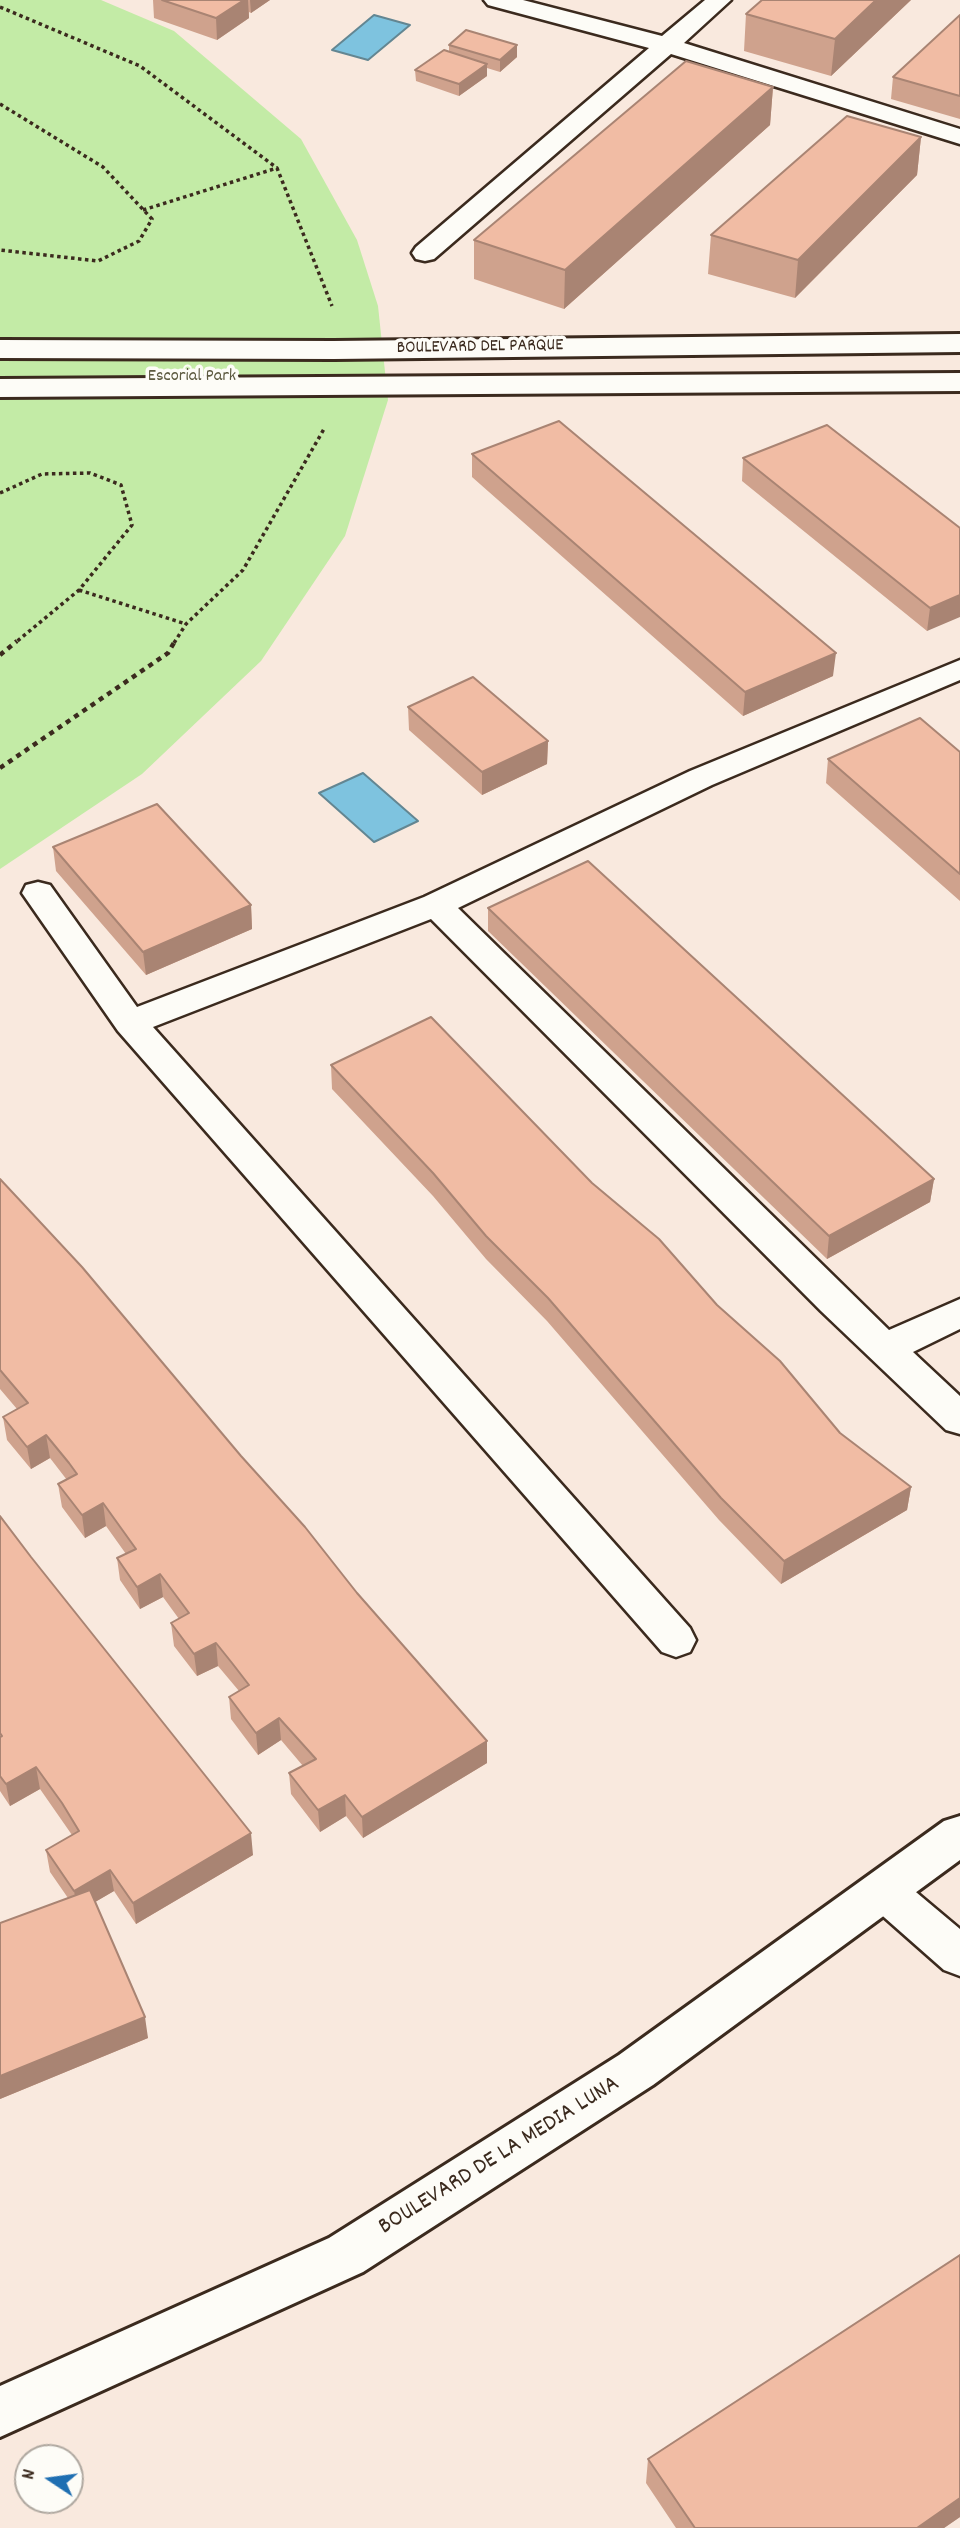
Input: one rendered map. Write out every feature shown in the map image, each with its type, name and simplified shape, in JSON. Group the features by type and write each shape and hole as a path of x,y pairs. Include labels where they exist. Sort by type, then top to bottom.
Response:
{"street":[{"name":"BOULEVARD DEL PARQUE","path":"0,349 334,350 960,343"},
{"name":"BOULEVARD DEL PARQUE","path":"0,388 960,382"},
{"name":"BOULEVARD DE LA MEDIA LUNA","path":"0,2413 346,2255 636,2070 960,1835"}],"lane":[{"path":"496,0 667,45 960,137"},
{"path":"425,253 719,0"},
{"path":"130,1023 436,905 701,778 960,668"},
{"path":"38,893 130,1023 676,1640"},
{"path":"436,905 885,1349 960,1419"},
{"path":"885,1349 960,1313"},
{"path":"883,1891 960,1956"}],"path":[{"path":"0,7 140,66 277,168 335,313"},
{"path":"0,104 103,167 152,219 139,241 98,261 0,250"},
{"path":"143,209 277,168"},
{"path":"0,768 168,653 186,624 243,570 331,417 341,386"},
{"path":"0,494 42,474 90,472 121,485 132,525 79,590 0,655"},
{"path":"79,590 186,624"}],"green space":[{"name":"Escorial Park","path":"0,0 101,0 174,31 301,139 357,240 378,306 388,400 345,536 261,661 142,774 0,869"}],"water":[{"path":"374,15 410,25 368,60 332,50"},
{"path":"363,773 418,821 374,842 319,793"}],"building":[{"path":"162,0 244,0 216,18"},
{"path":"762,0 876,0 835,39 746,14"},
{"path":"960,15 960,96 893,77"},
{"path":"466,30 517,45 500,60 449,45"},
{"path":"444,50 487,64 459,84 415,70"},
{"path":"686,61 773,87 565,270 474,240"},
{"path":"847,116 921,137 798,260 711,235"},
{"path":"559,421 836,653 745,692 472,454"},
{"path":"827,425 960,528 960,595 930,608 743,458"},
{"path":"473,677 548,741 482,772 408,707"},
{"path":"920,718 960,752 960,874 828,759"},
{"path":"157,804 251,905 143,952 53,847"},
{"path":"588,861 934,1179 829,1236 488,908"},
{"path":"431,1017 592,1183 659,1239 717,1305 780,1361 840,1433 911,1487 784,1561 721,1498 548,1298 486,1236 433,1173 331,1065"},
{"path":"0,1179 82,1267 241,1456 305,1527 357,1593 487,1741 362,1817 345,1795 318,1810 289,1773 316,1759 279,1718 256,1733 229,1697 249,1685 216,1643 194,1654 171,1623 189,1613 160,1574 137,1587 117,1558 136,1549 103,1503 82,1515 58,1484 77,1474 69,1463 46,1435 27,1447 3,1417 28,1403 0,1370"},
{"path":"0,1516 251,1833 133,1903 110,1870 74,1891 46,1850 79,1831 62,1803 36,1767 6,1784 0,1776"},
{"path":"90,1890 145,2017 0,2076 0,1923"},
{"path":"960,2255 960,2498 917,2528 695,2528 648,2459"}]}
